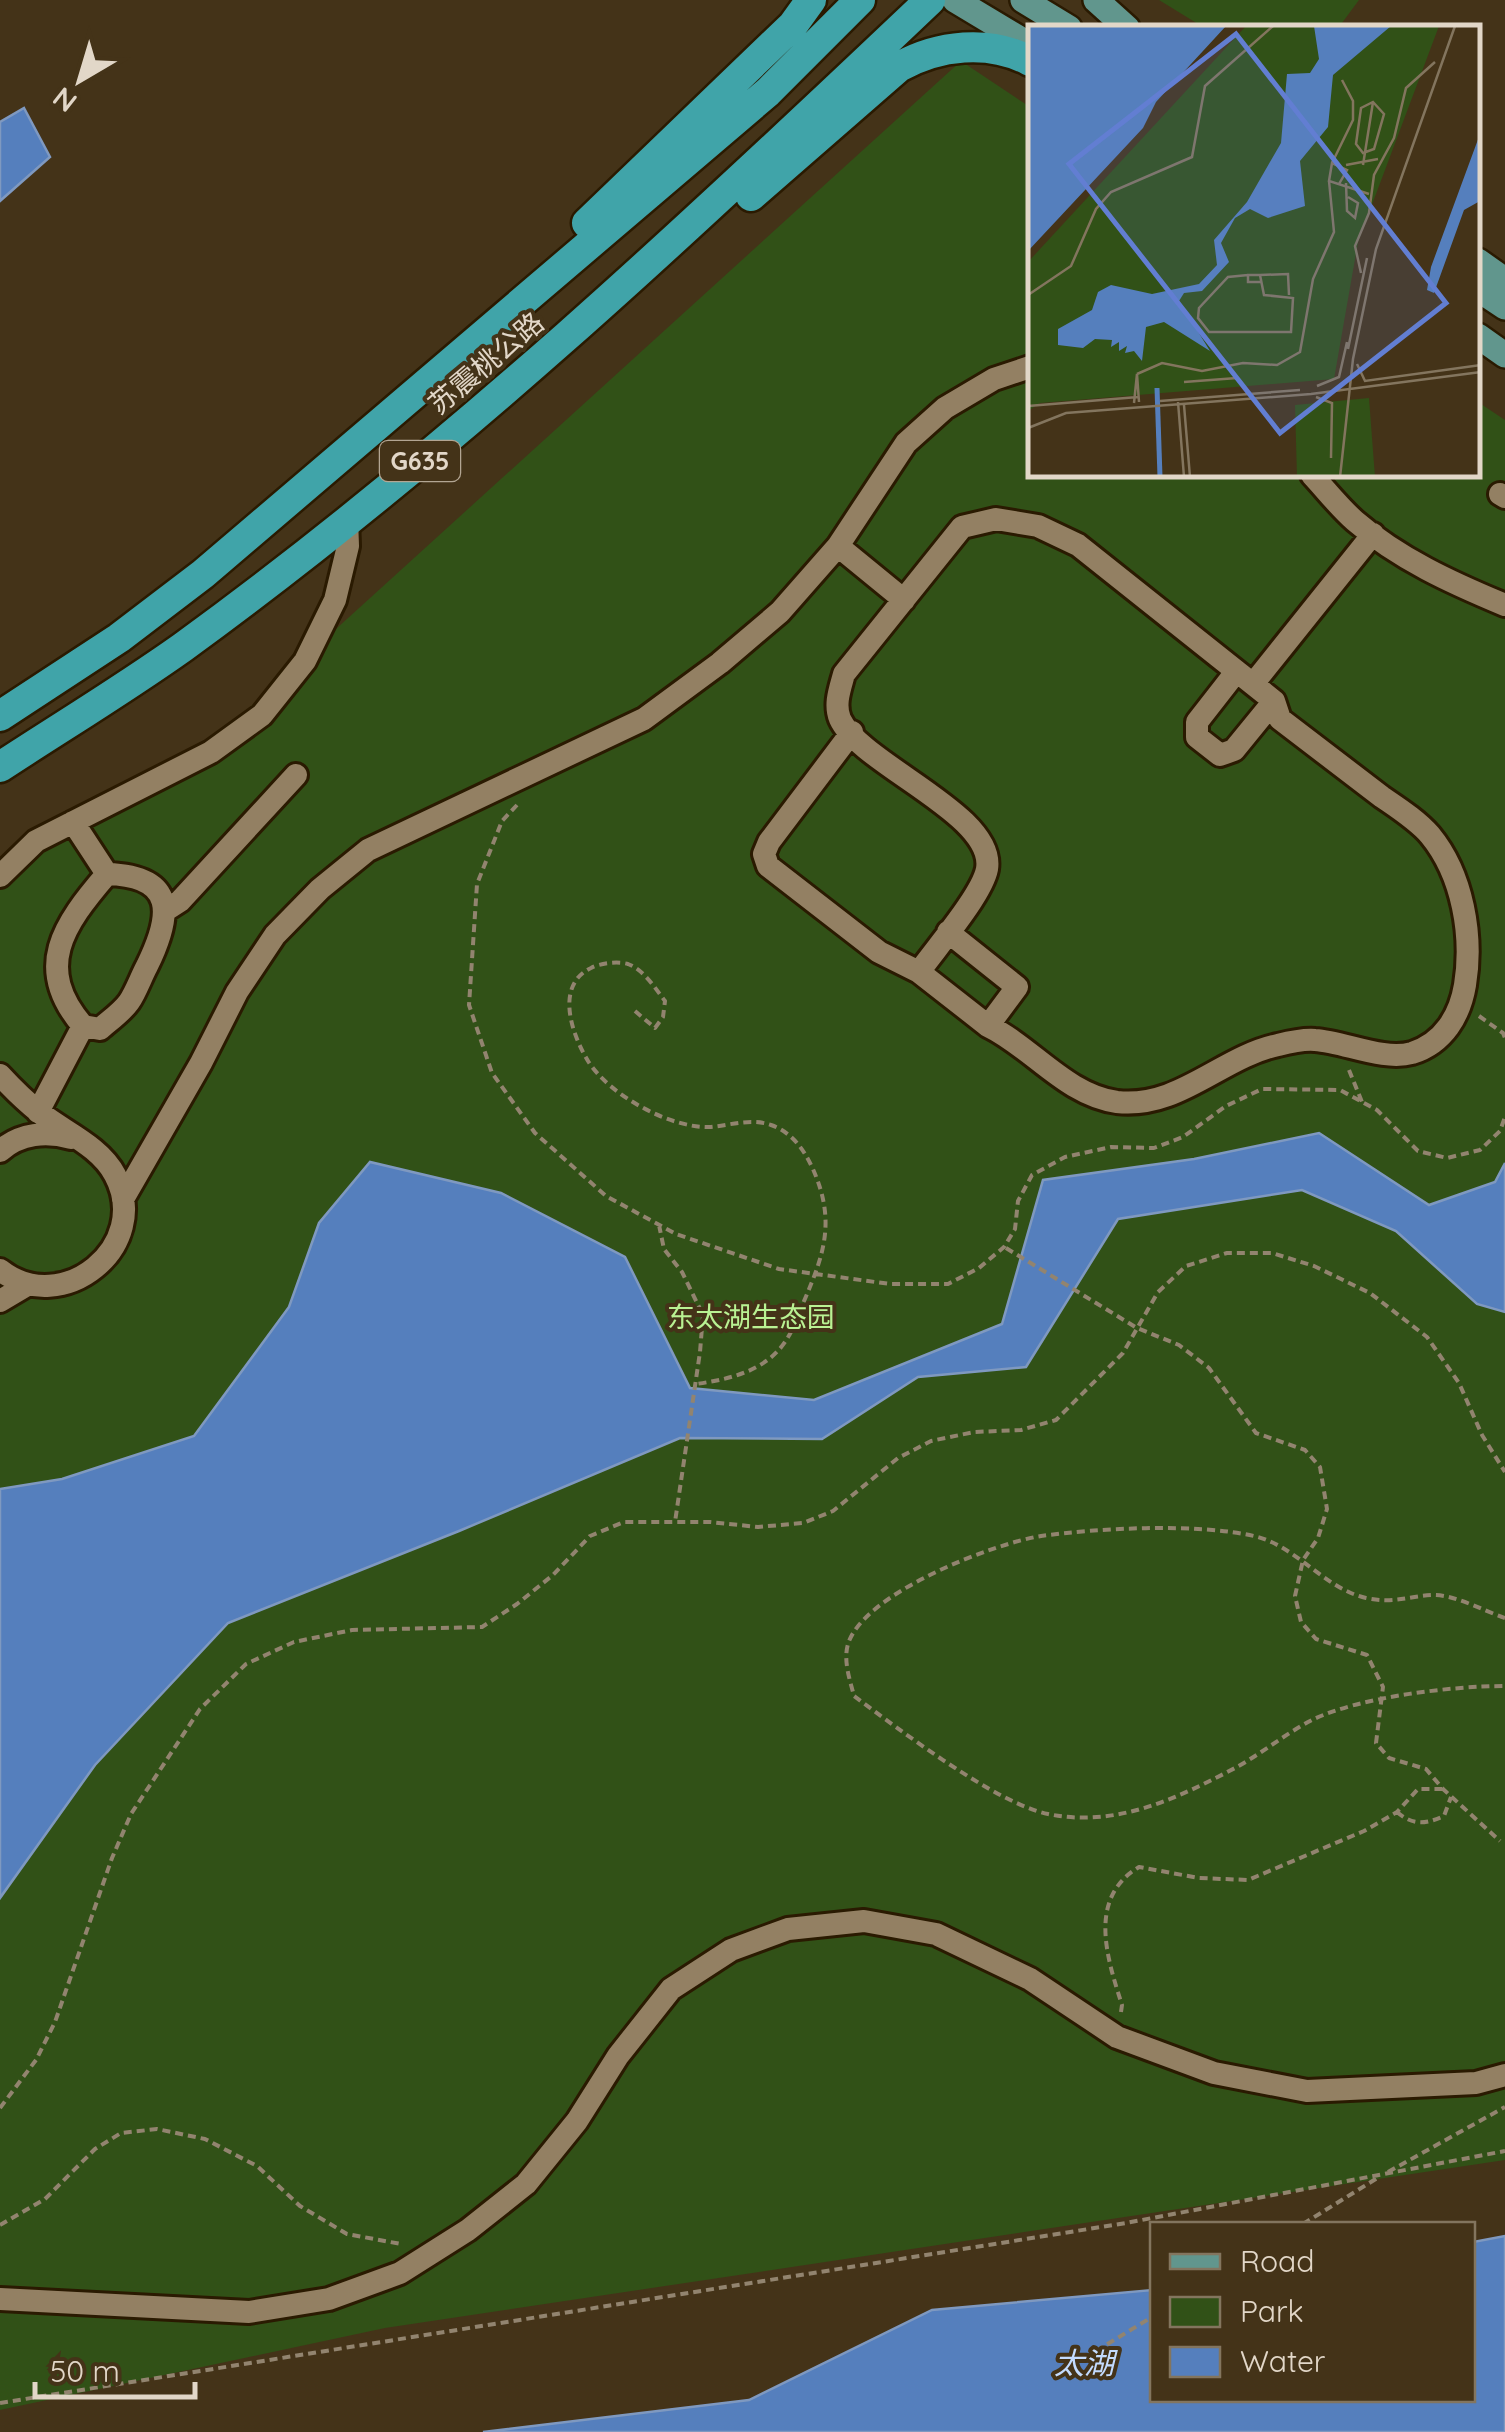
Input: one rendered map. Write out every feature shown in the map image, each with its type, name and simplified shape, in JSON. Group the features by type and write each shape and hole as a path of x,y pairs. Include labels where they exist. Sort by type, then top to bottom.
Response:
{"highway":[{"path":"416,392 793,25 811,0"},
{"name":"苏震桃公路","path":"0,716 158,610 768,92 860,0"},
{"name":"苏震桃公路","path":"0,767 161,662 347,520 594,314 930,0"},
{"path":"524,373 626,304 899,67 924,53 948,48 995,50 1028,61"}],"main road":[{"path":"956,0 1028,45"},
{"path":"1024,0 1064,25"},
{"path":"1096,0 1123,25"},
{"path":"1480,262 1505,280"},
{"path":"1480,290 1504,307"},
{"path":"1480,344 1505,354"},
{"path":"1480,345 1505,374"}],"street":[{"path":"124,1199 237,992 275,935 320,889 368,850 644,720 780,612 838,546 906,443 945,408 994,379 1028,368"},
{"path":"1315,478 1354,520 1401,554 1454,584 1505,605"},
{"path":"852,732 770,842 764,854 768,866 879,952 919,972 988,1026 1087,1093 1114,1102 1142,1103 1174,1096 1247,1053 1312,1039 1410,1054 1438,1040 1462,1004 1470,954 1454,877 1430,835 1280,720 1274,701 1078,544 1038,526 996,519 962,527 844,674 837,699 840,720 852,732 965,823 984,843 987,868 976,893 919,972"},
{"path":"0,876 36,841 211,752 262,715 305,661 335,600 348,546 347,520"},
{"path":"1274,701 1234,750 1220,754 1196,736 1197,722 1244,678 1372,534"},
{"path":"838,546 904,600"},
{"path":"166,910 180,901 296,776"},
{"path":"73,822 108,874"},
{"path":"108,874 137,875 157,890 166,910 155,948 129,1002 100,1029 83,1026 65,1005 56,979 58,949 89,895 108,874"},
{"path":"948,932 1017,987 988,1026"},
{"path":"38,1112 83,1026"},
{"path":"0,1075 38,1112 100,1155 116,1176 124,1199 123,1224 114,1248 98,1268 77,1281 52,1287 27,1284 0,1270"},
{"path":"0,1151 30,1135 55,1134 80,1140"},
{"path":"0,1301 27,1284"},
{"path":"0,2299 249,2312 329,2299 400,2273 468,2230 526,2184 577,2121 618,2056 671,1989 731,1950 788,1930 864,1921 936,1934 1030,1979 1117,2037 1214,2073 1307,2091 1476,2084 1505,2074"}],"path":[{"path":"524,797 502,821 476,884 469,1005 492,1073 534,1133 606,1196 676,1234 779,1269 890,1284 948,1284 979,1268 1004,1247 1015,1229 1018,1201 1032,1174 1064,1156 1112,1147 1154,1148 1182,1137 1226,1106 1262,1089 1340,1090 1377,1110 1418,1151 1446,1158 1480,1150 1500,1131 1505,1118"},
{"path":"635,1011 655,1028 663,1017 666,1001 647,978 627,964 598,964 580,973 569,992 571,1023 589,1063 626,1099 670,1120 707,1127 744,1122 770,1124 791,1135 806,1153 822,1188 829,1221 824,1248 791,1334 770,1359 736,1378 696,1384"},
{"path":"1462,1004 1504,1033 1505,1038"},
{"path":"1348,1045 1348,1073 1362,1102"},
{"path":"660,1225 664,1249 682,1272 702,1315 675,1522"},
{"path":"1004,1247 1137,1328 1178,1345 1208,1368 1256,1433 1305,1450 1320,1467 1327,1509 1318,1538 1303,1560 1295,1596 1302,1622 1316,1639 1367,1655 1383,1687 1376,1743 1389,1758 1426,1769 1500,1841"},
{"path":"0,2108 36,2060 55,2022 131,1814 200,1710 246,1664 294,1642 352,1630 482,1626 552,1575 590,1536 624,1522 758,1527 803,1523 833,1511 898,1458 932,1441 974,1432 1021,1430 1056,1420 1123,1353 1158,1292 1186,1266 1227,1253 1272,1253 1314,1266 1370,1293 1427,1337 1458,1383 1482,1435 1505,1472"},
{"path":"1505,1618 1435,1595 1399,1602 1362,1598 1286,1548 1254,1536 1190,1530 1111,1531 1038,1536 950,1566 890,1596 860,1623 848,1645 848,1672 854,1696 1004,1797 1044,1814 1089,1820 1138,1812 1236,1768 1315,1718 1456,1686 1505,1686"},
{"path":"1117,2037 1122,2005 1106,1952 1106,1920 1111,1892 1124,1876 1139,1867 1199,1878 1248,1880 1348,1838 1397,1812 1418,1789 1443,1789"},
{"path":"1397,1812 1407,1820 1426,1824 1444,1816 1452,1796"},
{"path":"1305,2222 1505,2107"},
{"path":"0,2225 45,2200 95,2149 121,2133 157,2129 205,2138 257,2166 300,2206 347,2234 435,2250"},
{"path":"0,2403 1126,2224 1505,2151"},
{"path":"1096,2351 1150,2317"}],"green space":[{"path":"1159,0 1359,0 1340,25 1200,25"},
{"name":"东太湖生态园","path":"961,61 1028,106 1028,478 1480,478 1480,403 1505,420 1505,2160 385,2328 0,2410 0,868 227,728"}],"water":[{"path":"24,108 50,157 0,201 0,122"},
{"path":"1319,1133 1429,1205 1495,1182 1505,1163 1505,1312 1477,1304 1396,1231 1302,1190 1118,1219 1026,1367 918,1377 822,1439 680,1438 228,1623 95,1765 0,1898 0,1489 62,1479 194,1436 289,1307 319,1223 370,1162 501,1193 625,1257 690,1388 814,1400 1002,1324 1043,1180 1194,1159"},
{"name":"太湖","path":"1505,2236 1505,2432 483,2432 749,2400 932,2310 1150,2290 1150,2402 1475,2402 1475,2242"}]}
